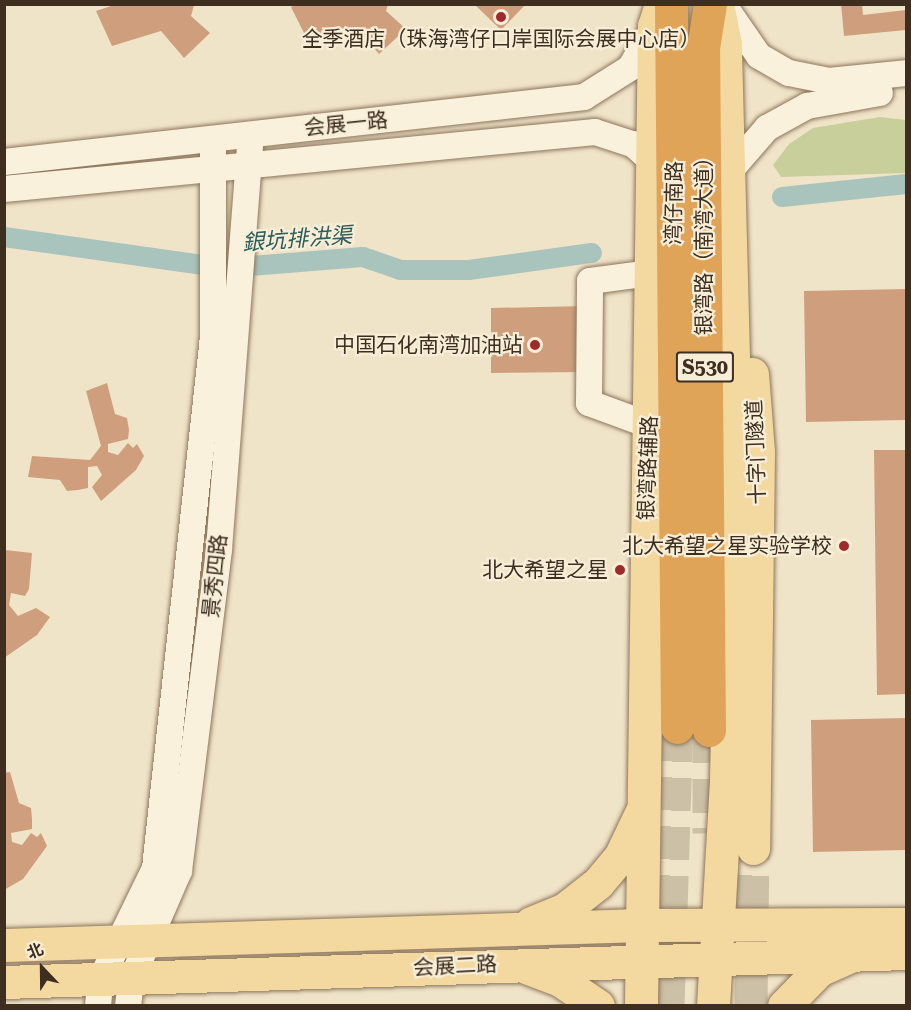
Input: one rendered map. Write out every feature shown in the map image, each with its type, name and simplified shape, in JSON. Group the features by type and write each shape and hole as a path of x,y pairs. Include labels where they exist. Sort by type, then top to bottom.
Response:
{"highway":[{"name":"银湾路（南湾大道）","path":"675,402 693,729 703,48 710,4"},
{"name":"湾仔南路","path":"662,12 675,402"}],"main road":[{"path":"715,989 734,395 725,44 717,4"},
{"name":"银湾路辅路","path":"641,1005 644,925 652,161 662,12"},
{"name":"十字门隧道","path":"729,188 758,452 753,848"},
{"path":"513,930 565,909 598,883 620,857 645,803"},
{"name":"会展二路","path":"4,945 644,925 906,924"},
{"name":"会展二路","path":"4,982 114,993 516,963 643,960 715,989 855,954 906,953"},
{"path":"784,1005 819,970 855,954"},
{"path":"516,963 560,980 598,1005"}],"street":[{"path":"723,4 759,56 789,73 829,81 906,73"},
{"name":"会展一路","path":"4,162 584,97 630,68 662,12"},
{"path":"729,188 767,128 807,106 906,91"},
{"name":"会展一路","path":"4,189 248,162 595,132 633,144 652,161"},
{"name":"景秀四路","path":"225,308 244,224 251,135"},
{"name":"景秀四路","path":"114,993 134,941 178,871 219,549 225,308 213,223 213,139"},
{"path":"649,425 589,403 590,281 651,273"}],"green space":[{"path":"880,117 906,120 906,173 781,177 773,165 789,144 813,128"}],"building":[{"path":"298,4 388,4 386,11 406,29 379,54 357,27 308,41 291,7"},
{"name":"全季酒店（珠海湾仔口岸国际会展中心店）","path":"474,4 526,4 501,30"},
{"path":"841,4 862,4 863,15 906,10 906,30 844,36"},
{"path":"114,5 194,5 191,16 210,33 184,58 161,31 112,46 96,11"},
{"path":"906,289 906,420 806,422 804,291"},
{"path":"585,306 584,372 491,373 491,308"},
{"path":"107,383 115,414 127,418 129,430 128,439 108,444 108,452 118,455 128,443 133,448 137,444 144,456 136,470 101,501 92,487 102,475 97,466 88,467 88,488 78,490 67,491 60,480 28,477 32,456 90,460 101,446 86,391"},
{"path":"874,450 906,450 906,694 877,695"},
{"path":"5,550 32,553 29,589 25,596 11,593 9,605 18,616 36,608 50,617 37,635 4,658"},
{"path":"906,718 906,850 813,852 811,720"},
{"path":"10,772 19,803 31,808 32,819 32,829 11,833 12,842 22,845 31,833 37,837 41,833 47,846 23,879 4,890 4,773"}],"waterway":[{"name":"銀坑排洪渠","path":"782,197 906,184"},
{"name":"銀坑排洪渠","path":"4,237 225,268 363,257 400,270 469,270 592,253"}],"tunnel":[{"path":"668,1006 677,727"},
{"path":"709,730 709,833"},
{"path":"751,1006 753,848"}],"place":[{"name":"全季酒店（珠海湾仔口岸国际会展中心店）","path":"501,17"},
{"name":"中国石化南湾加油站","path":"535,345"},
{"name":"北大希望之星实验学校","path":"844,546"},
{"name":"北大希望之星","path":"620,570"}]}
